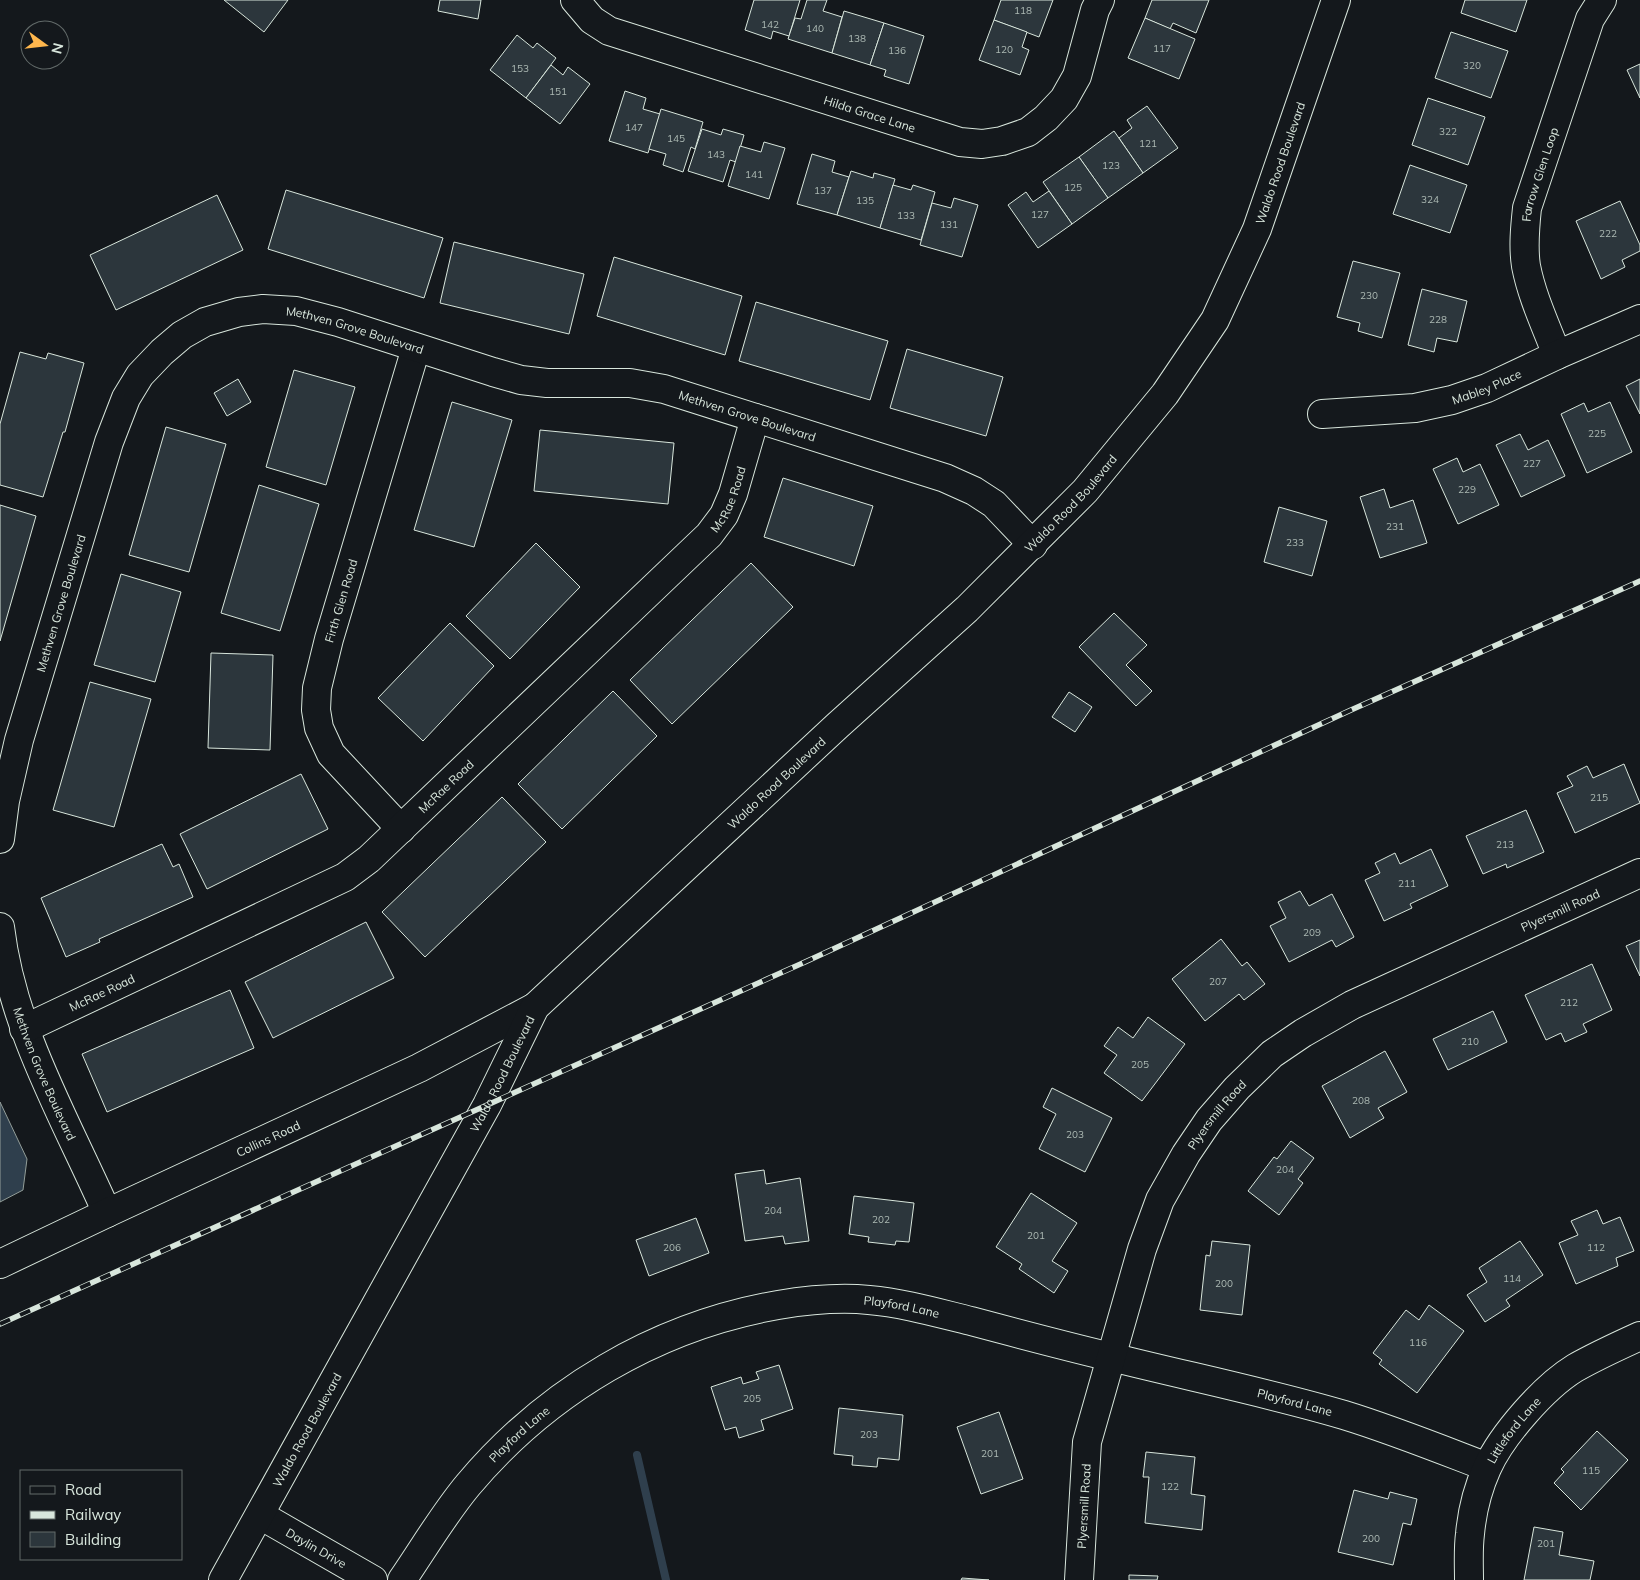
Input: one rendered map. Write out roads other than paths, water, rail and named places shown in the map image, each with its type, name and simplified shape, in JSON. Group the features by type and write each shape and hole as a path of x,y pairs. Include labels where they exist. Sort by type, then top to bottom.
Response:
{"street":[{"name":"Hilda Grace Lane","path":"575,0 592,20 609,31 960,142 982,144 1002,142 1028,132 1064,100 1077,76 1100,0"},
{"name":"Waldo Rood Boulevard","path":"223,1580 487,1105 535,1007 837,726 967,609 1033,545 1085,491 1165,394 1215,320 1257,229 1336,0"},
{"name":"Farrow Glen Loop","path":"1557,355 1534,297 1526,265 1524,234 1527,208 1590,19 1602,0"},
{"name":"Methven Grove Boulevard","path":"0,839 5,801 19,740 109,442 126,398 140,375 182,335 206,322 239,312 263,309 296,311 338,322 521,380 630,383 664,389 946,478 974,491 994,504 1033,545"},
{"name":"Mabley Place","path":"1322,414 1415,408 1452,400 1487,388 1640,318"},
{"name":"Firth Glen Road","path":"401,829 331,754 318,728 316,710 317,688 329,639 416,348"},
{"name":"McRae Road","path":"24,1029 345,877 369,859 709,535 724,514 733,494 755,418"},
{"name":"Plyersmill Road","path":"1080,1580 1087,1442 1142,1249 1160,1200 1186,1154 1209,1120 1237,1088 1272,1054 1303,1033 1352,1005 1640,873"},
{"name":"Methven Grove Boulevard","path":"0,927 3,956 24,1029 107,1213"},
{"name":"Collins Road","path":"0,1264 419,1068 535,1007"},
{"name":"Playford Lane","path":"402,1580 438,1523 469,1484 528,1424 566,1393 602,1370 648,1346 700,1324 746,1311 792,1303 831,1299 869,1300 944,1314 1111,1358 1283,1398 1341,1414 1376,1425 1487,1467"},
{"name":"Littleford Lane","path":"1470,1580 1470,1535 1476,1501 1487,1467 1511,1431 1528,1409 1551,1386 1573,1369 1640,1336"},
{"name":"Daylin Drive","path":"260,1515 373,1580"}],"water":[{"path":"0,1102 27,1159 23,1190 0,1202"}],"waterway":[{"path":"637,1455 666,1580"}],"railway":[{"path":"0,1324 805,962 1351,710 1640,581"}]}
